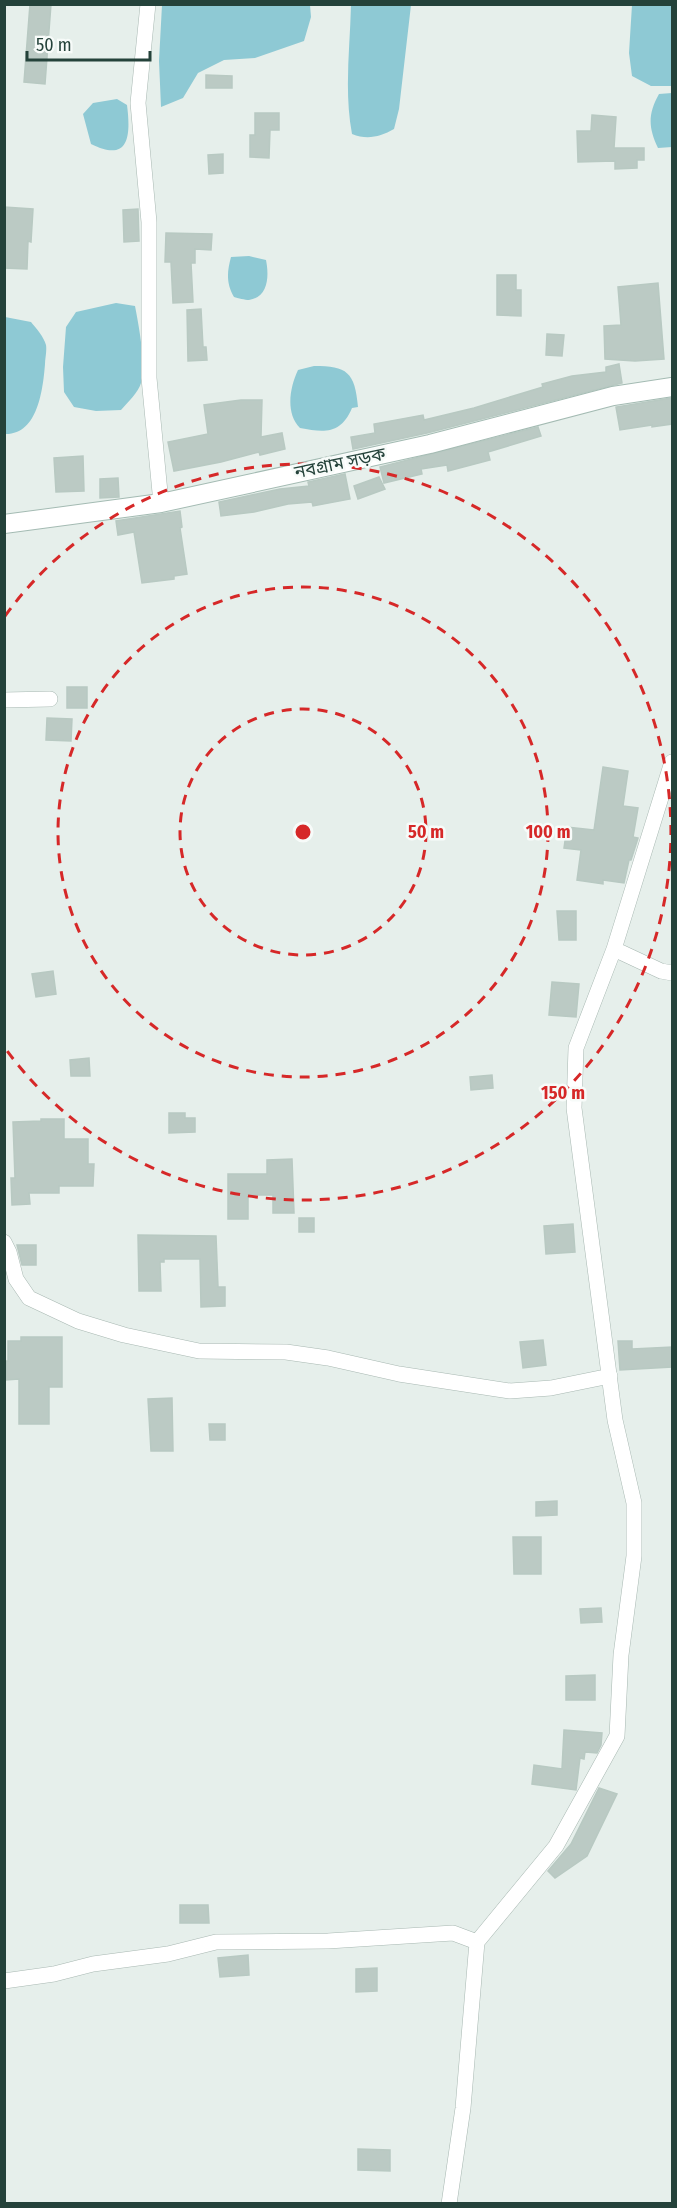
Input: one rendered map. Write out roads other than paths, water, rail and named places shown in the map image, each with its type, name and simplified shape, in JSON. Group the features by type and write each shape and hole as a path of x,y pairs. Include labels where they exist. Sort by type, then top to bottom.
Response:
{"main road":[{"name":"নবগ্রাম সড়ক","path":"4,524 161,503 430,444 613,396 672,387"}],"street":[{"path":"148,4 138,103 149,222 149,378 161,503"},
{"path":"4,700 50,699"},
{"path":"449,2204 463,2108 477,1942 556,1846 617,1736 621,1655 634,1556 634,1503 615,1420 574,1108 576,1048 614,950 672,762"},
{"path":"614,950 661,971 672,973"},
{"path":"4,1242 16,1279 29,1298 78,1321 124,1335 199,1352 286,1352 318,1356 399,1374 510,1391 551,1388 610,1377"},
{"path":"4,1981 54,1974 93,1964 168,1954 216,1942 328,1941 453,1933 477,1942"}],"water":[{"path":"162,5 310,5 311,17 304,41 255,58 224,60 198,73 183,98 161,107 159,61"},
{"path":"351,5 411,5 399,109 394,129 373,137 352,134 348,86"},
{"path":"632,5 672,5 672,86 651,86 632,76 629,53"},
{"path":"672,93 672,147 658,148 652,134 651,114 659,94"},
{"path":"117,99 127,105 128,127 125,143 113,150 91,144 83,114 93,103"},
{"path":"249,256 266,260 267,278 261,295 249,300 234,297 228,277 231,257"},
{"path":"116,303 135,306 142,355 140,387 121,410 96,411 74,407 64,392 66,327 76,312"},
{"path":"5,317 31,322 44,339 46,350 43,386 37,409 25,427 5,434"},
{"path":"314,366 334,367 347,373 357,395 358,407 352,408 343,423 331,430 317,431 300,428 292,415 291,392 298,370"}]}
